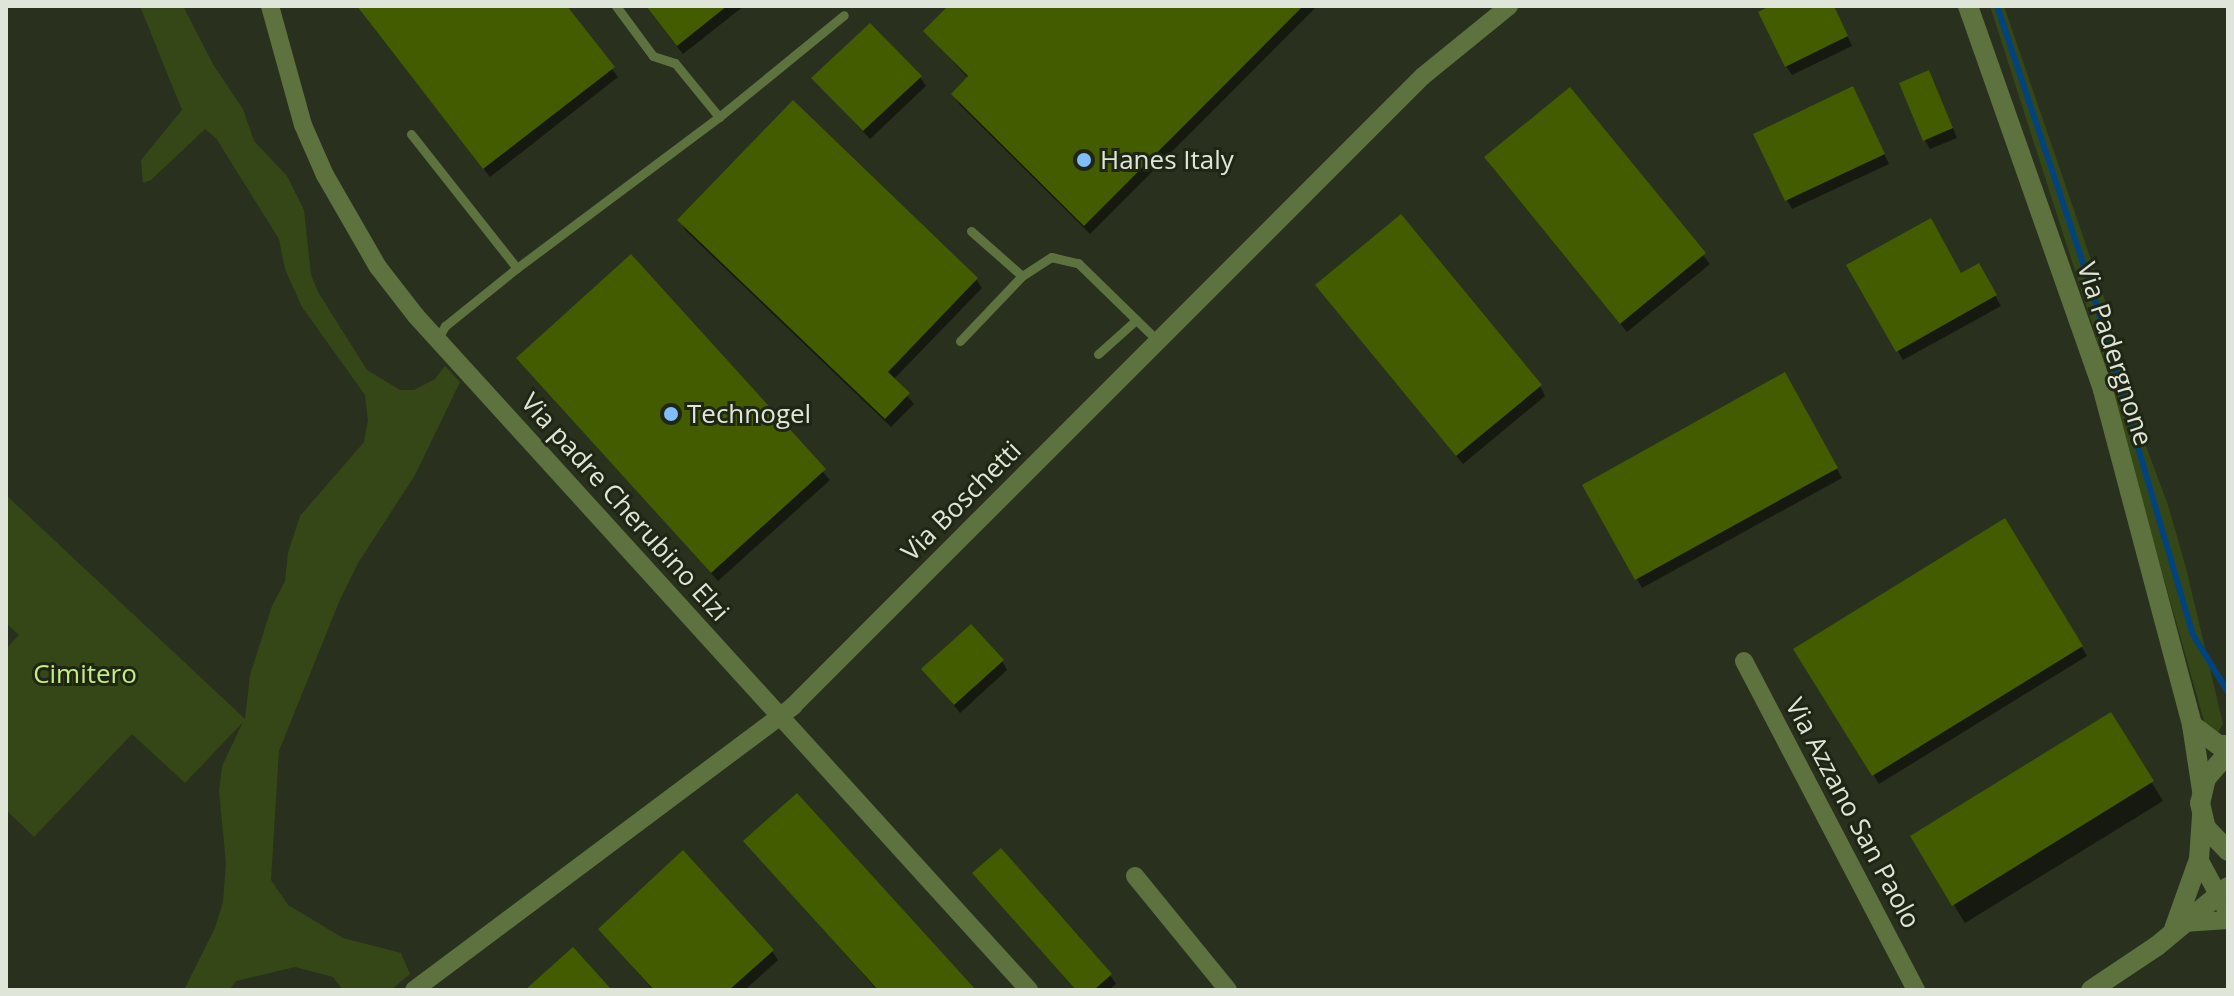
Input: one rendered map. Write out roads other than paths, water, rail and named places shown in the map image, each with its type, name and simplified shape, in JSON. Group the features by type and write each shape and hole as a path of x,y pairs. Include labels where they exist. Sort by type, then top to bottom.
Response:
{"street":[{"name":"Via padre Cherubino Elzi","path":"270,6 303,125 325,175 378,267 438,338 1029,990"},
{"name":"Via Boschetti","path":"414,990 780,716 1423,76 1509,6"},
{"name":"Via Padergnone","path":"1968,6 2103,390 2192,725 2202,790 2202,816"},
{"name":"Via Azzano San Paolo","path":"1744,661 1916,990"},
{"path":"2192,725 2219,745 2228,745"},
{"path":"2202,790 2213,767 2228,753"},
{"path":"2202,816 2213,838 2228,851"},
{"path":"2178,928 2199,859 2202,816"},
{"path":"2091,990 2225,898 2199,859"},
{"path":"1135,876 1228,990"},
{"path":"2178,928 2228,920"}],"lane":[{"path":"616,6 653,56 675,63 719,117"},
{"path":"438,338 445,326 517,268 719,117 844,15"},
{"path":"411,134 517,268"},
{"path":"971,231 1022,276"},
{"path":"960,341 1022,276 1051,257 1078,263 1158,341"},
{"path":"1098,354 1136,320"}],"waterway":[{"path":"1997,6 2092,290 2192,633 2228,692"}],"place":[{"name":"Hanes Italy","path":"1084,160"},
{"name":"Technogel","path":"671,414"}],"park label":[{"name":"Cimitero","path":"85,674"}]}
